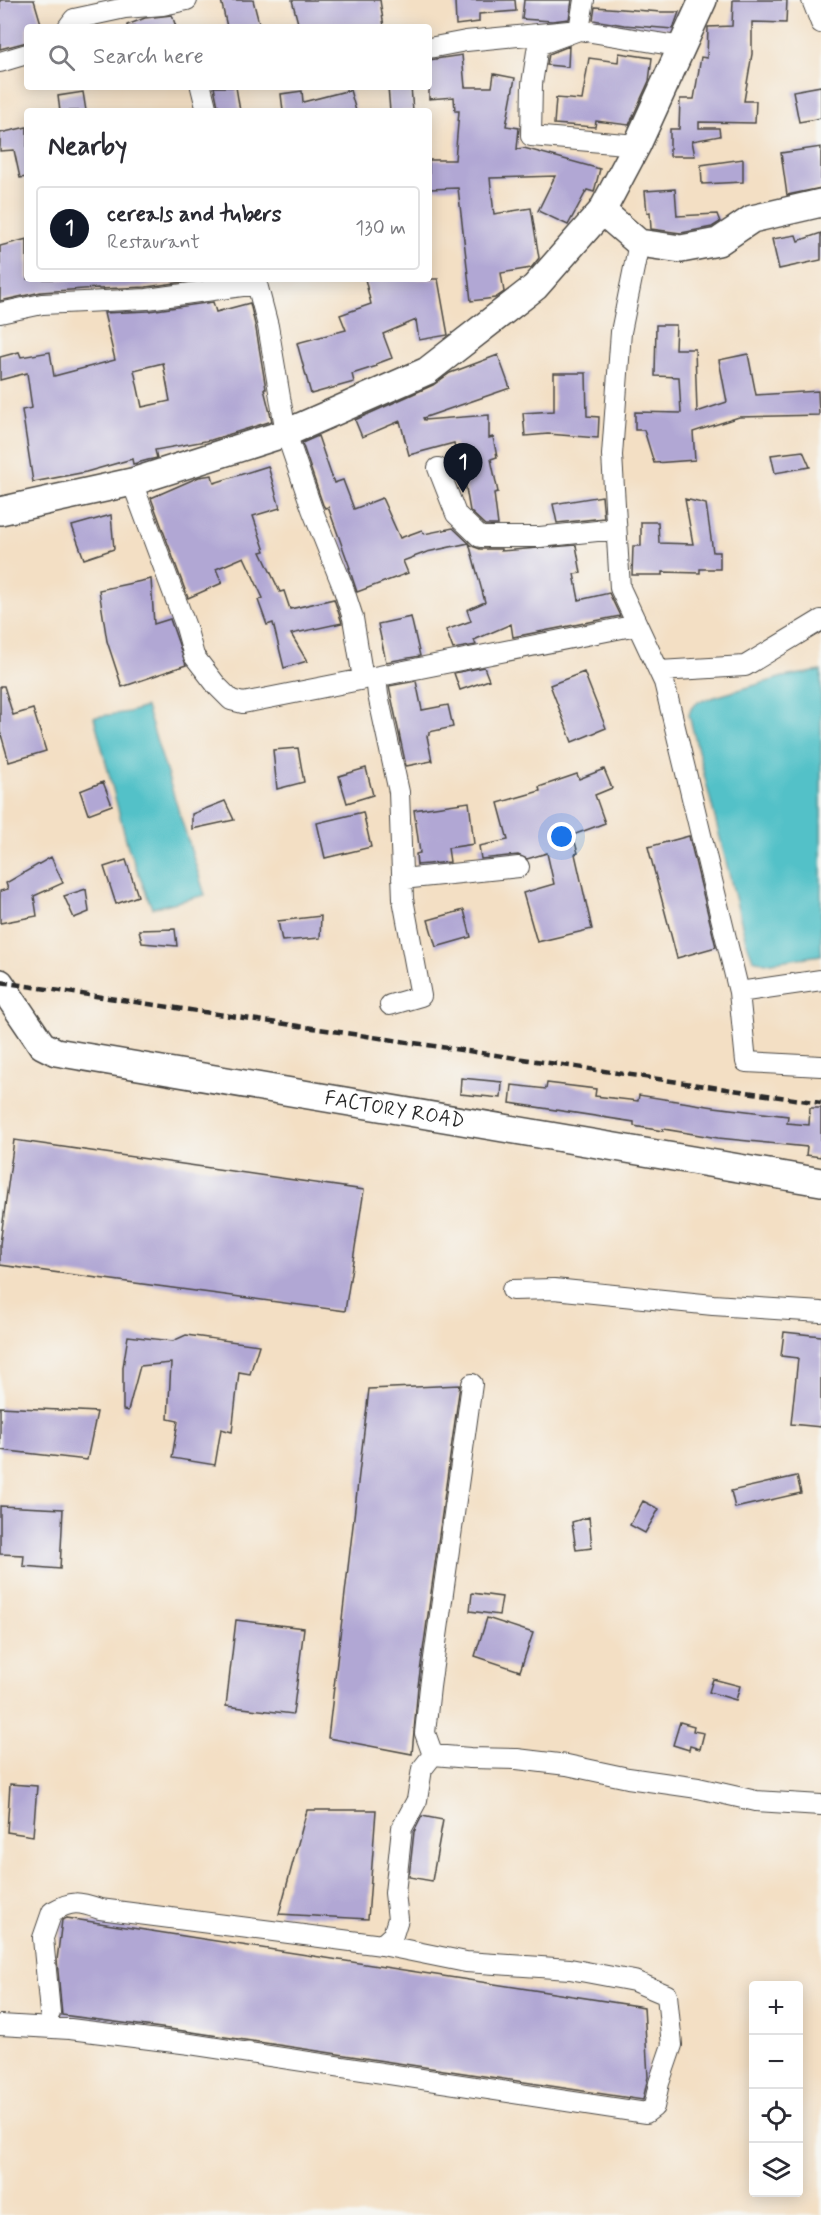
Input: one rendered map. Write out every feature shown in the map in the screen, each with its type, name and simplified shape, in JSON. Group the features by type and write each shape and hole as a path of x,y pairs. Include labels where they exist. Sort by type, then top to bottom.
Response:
{"street":[{"path":"70,24 74,19 125,8 164,5 187,0"},
{"path":"579,30 584,0"},
{"path":"0,511 132,482 286,433 427,371 535,287 602,211 637,145 703,0"},
{"path":"812,0 821,21"},
{"path":"579,30 538,45 532,84 531,136 637,145"},
{"path":"432,47 466,41 579,30 683,47"},
{"path":"0,62 24,55"},
{"path":"202,90 206,108"},
{"path":"602,211 639,243 681,249 718,242 752,219 821,203"},
{"path":"639,243 621,332 612,455 620,588 664,681 739,992 746,1062 821,1066"},
{"path":"0,313 42,304 147,299 256,282 268,326 286,433 312,509 344,586 369,678 378,695 399,792 403,899 421,996 390,1005"},
{"path":"438,468 456,514 480,537 540,537 616,529"},
{"path":"132,482 186,627 194,656 231,700 243,703 637,625"},
{"path":"659,671 745,666 821,620"},
{"path":"402,879 519,867"},
{"path":"739,992 821,981"},
{"name":"FACTORY ROAD","path":"0,982 42,1045 56,1052 821,1182"},
{"path":"512,1290 554,1289 713,1305 821,1312"},
{"path":"433,1755 425,1733 440,1602 471,1384"},
{"path":"433,1755 517,1759 567,1765 628,1778 698,1788 756,1801 821,1805"},
{"path":"382,1945 393,1935 398,1919 395,1893 402,1828 417,1800 422,1769 433,1755"},
{"path":"0,2025 70,2029 190,2044 646,2113 654,2107 659,2082 672,2045 667,1995 634,1981 570,1969 466,1962 382,1945 100,1909 79,1902 65,1904 52,1912 43,1938 50,2013"}],"water":[{"path":"821,671 821,955 765,963 753,959 746,941 689,715 698,702 783,677"},
{"path":"146,707 205,895 152,908 128,847 94,717"}],"building":[{"path":"0,0 34,0 41,24 24,24 24,43 0,49"},
{"path":"221,0 253,0 259,24 226,24"},
{"path":"292,0 380,0 384,24 298,24"},
{"path":"515,0 516,11 479,14 479,22 456,25 455,1"},
{"path":"524,0 572,0 569,19 552,21 522,19"},
{"path":"733,0 787,0 786,23 752,22 752,54 744,101 756,101 755,123 699,122 699,128 719,128 720,136 692,141 695,156 670,156 670,129 679,129 680,99 694,99 701,57 707,58 708,27 732,26"},
{"path":"595,7 679,12 673,29 593,20"},
{"path":"172,15 175,24 130,24 145,18"},
{"path":"569,46 568,67 547,65 549,54"},
{"path":"619,53 652,58 649,81 629,125 596,121 595,127 554,124 556,98 582,100 589,58 618,62"},
{"path":"462,55 465,87 492,87 494,74 515,78 506,126 519,128 517,149 524,148 600,169 594,192 587,190 568,225 538,211 555,176 490,178 494,214 531,208 539,258 531,268 501,273 504,292 495,298 471,301 458,188 432,189 432,160 455,160 459,111 455,111 454,97 429,99 429,90 432,90 432,60"},
{"path":"821,86 821,118 799,122 793,91"},
{"path":"215,90 236,90 240,108 218,108"},
{"path":"350,90 355,108 283,108 281,94 302,91 303,102"},
{"path":"388,90 411,90 413,108 390,108"},
{"path":"83,92 86,108 60,108 58,96"},
{"path":"24,128 24,177 20,178 14,150 0,151 0,133"},
{"path":"821,147 821,188 787,195 781,153"},
{"path":"743,159 743,182 702,184 701,165"},
{"path":"675,189 677,216 717,214 720,222 712,227 681,233 651,229 645,191"},
{"path":"821,233 821,260 779,269 772,239 796,235 798,241"},
{"path":"24,240 24,282 183,282 146,287 41,292 0,301 0,246"},
{"path":"432,279 438,279 448,335 419,340 416,320 383,334 392,358 376,364 377,366 352,374 354,382 311,394 297,343 346,330 340,315 371,304 366,282 432,282"},
{"path":"213,302 216,312 250,303 266,389 264,389 272,421 211,440 155,450 157,458 133,464 132,459 86,472 33,482 22,410 32,408 27,373 0,380 0,357 19,352 21,357 50,352 54,376 115,360 104,313 149,311","holes":["163,363 170,401 142,407 134,370"]},
{"path":"656,325 676,325 675,349 695,349 697,412 727,402 719,360 748,354 756,395 818,391 819,415 739,417 693,432 695,460 654,463 644,430 635,430 635,412 681,413 679,377 655,376"},
{"path":"498,355 510,388 423,418 424,420 489,415 489,438 493,437 497,457 491,459 498,492 494,493 498,525 485,525 470,511 462,465 459,466 454,443 409,455 400,421 362,437 355,420 433,385 450,373"},
{"path":"554,373 586,373 587,416 599,417 598,438 548,434 525,436 523,413 554,411"},
{"path":"318,436 334,483 343,480 354,509 382,498 400,538 422,530 424,534 453,528 469,543 427,552 403,561 408,573 357,592 328,507 325,508 323,505 302,443"},
{"path":"803,451 810,467 775,473 771,455"},
{"path":"268,466 280,508 253,516 265,551 261,552 280,592 284,591 290,609 334,599 342,623 291,634 307,661 284,668 273,623 267,625 258,600 263,598 244,557 216,569 222,583 188,598 151,498 199,477 212,475 214,483"},
{"path":"602,496 604,518 557,523 553,504"},
{"path":"685,499 706,504 713,552 720,552 720,569 700,569 700,573 663,572 663,575 632,575 633,546 641,546 641,522 658,522 659,543 693,544"},
{"path":"111,515 114,549 84,559 72,526"},
{"path":"469,543 480,549 501,549 501,551 576,545 581,573 574,574 579,600 609,593 620,616 513,637 511,624 474,640 476,645 453,649 446,630 471,621 467,610 485,602"},
{"path":"151,579 154,624 170,619 186,665 122,687 107,641 99,590"},
{"path":"411,617 420,656 386,662 378,624"},
{"path":"484,667 489,680 460,690 454,673"},
{"path":"584,672 606,728 572,742 550,685"},
{"path":"416,681 422,710 448,705 453,727 429,732 427,736 432,761 406,766 389,686"},
{"path":"0,686 4,686 13,715 33,709 46,751 9,762 0,731"},
{"path":"298,748 304,782 277,789 273,750"},
{"path":"366,768 373,795 347,803 339,776"},
{"path":"604,769 612,788 595,795 605,823 573,835 578,853 575,854 592,929 537,942 523,893 554,884 547,853 527,859 518,855 481,859 479,846 508,840 498,803 540,791 539,787 577,774 579,779"},
{"path":"103,782 112,805 88,814 80,791"},
{"path":"225,801 234,820 192,829 192,814"},
{"path":"469,802 474,844 448,848 450,862 417,865 416,854 420,853 414,810"},
{"path":"363,812 371,847 325,858 317,823"},
{"path":"689,836 716,947 677,958 648,847"},
{"path":"51,857 63,883 34,896 37,916 0,923 0,891 8,889 6,883"},
{"path":"126,860 138,896 116,904 104,867"},
{"path":"86,889 89,912 74,918 64,896"},
{"path":"464,910 471,937 436,947 428,920"},
{"path":"321,916 320,938 282,941 278,921"},
{"path":"175,929 177,946 142,943 139,930"},
{"path":"461,1078 502,1082 501,1098 460,1094"},
{"path":"547,1083 596,1089 595,1096 638,1101 639,1095 788,1116 787,1123 809,1125 810,1108 821,1108 821,1157 806,1155 807,1147 718,1138 663,1129 663,1131 634,1126 634,1122 510,1103 512,1085 546,1089"},
{"path":"14,1140 364,1190 345,1311 0,1265 0,1244"},
{"path":"784,1332 821,1336 821,1427 791,1424 798,1358 781,1356"},
{"path":"186,1335 259,1345 250,1374 239,1372 232,1432 221,1429 215,1465 172,1458 178,1421 168,1419 171,1363 140,1366 128,1411 123,1410 123,1367 128,1336 173,1341"},
{"path":"460,1385 418,1686 412,1754 328,1738 369,1389"},
{"path":"0,1407 97,1412 87,1460 0,1450"},
{"path":"797,1476 801,1493 735,1508 731,1491"},
{"path":"643,1501 659,1509 645,1533 630,1525"},
{"path":"0,1506 63,1509 60,1569 23,1566 24,1555 0,1554"},
{"path":"589,1517 592,1548 576,1550 572,1522"},
{"path":"472,1593 502,1597 499,1615 470,1611"},
{"path":"487,1618 533,1633 520,1671 475,1656"},
{"path":"236,1620 304,1628 293,1714 226,1706"},
{"path":"713,1679 740,1686 736,1700 709,1692"},
{"path":"680,1722 694,1726 693,1731 704,1733 700,1749 690,1746 689,1750 673,1745"},
{"path":"10,1784 37,1786 33,1836 7,1832"},
{"path":"307,1810 376,1810 368,1919 279,1914"},
{"path":"422,1816 443,1820 432,1881 409,1877 414,1832"},
{"path":"67,1918 644,2007 648,2077 643,2100 192,2032 62,2015 57,1960 62,1920"}],"railway":[{"path":"0,982 821,1103"}],"place":[{"name":"cereals and tubers","path":"463,493"}]}
